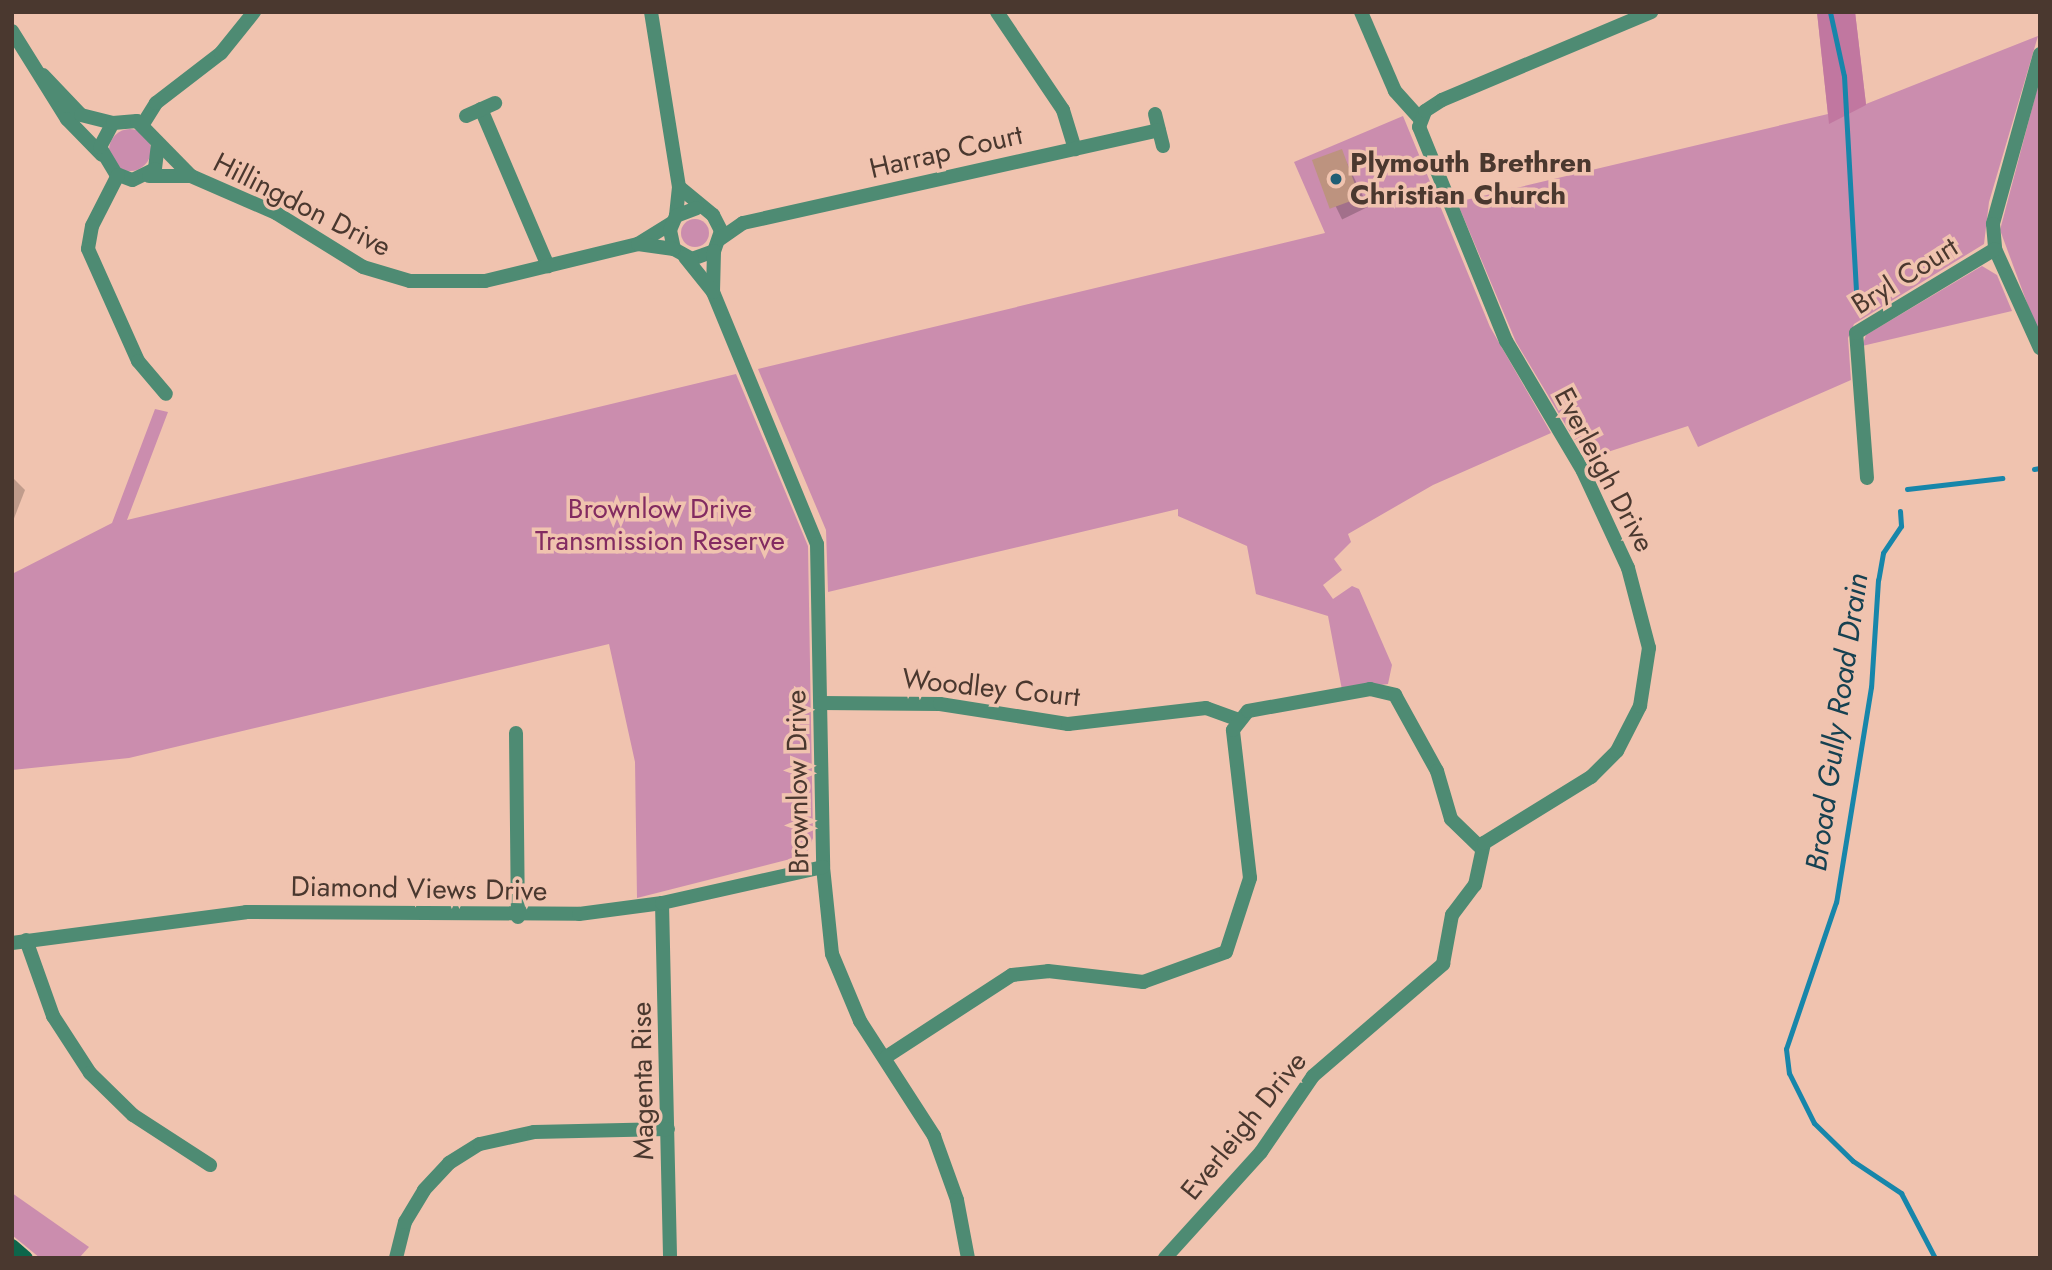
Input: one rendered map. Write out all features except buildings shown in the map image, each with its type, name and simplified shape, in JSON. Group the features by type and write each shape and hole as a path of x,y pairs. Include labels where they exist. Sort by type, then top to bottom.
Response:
{"street":[{"path":"143,124 156,103 221,53 254,12"},
{"path":"650,12 679,187 674,220 680,253"},
{"path":"997,12 1063,110 1075,149"},
{"path":"1361,12 1395,91 1420,118 1442,100 1651,12"},
{"path":"12,31 43,75 67,119 118,176"},
{"path":"2040,54 1996,200 1995,250 2040,348"},
{"path":"43,75 81,115 113,123 129,118 143,124 158,145 158,161 149,176 118,176"},
{"path":"466,116 495,103"},
{"path":"481,110 548,266"},
{"path":"1156,114 1163,146"},
{"name":"Everleigh Drive","path":"1165,1258 1261,1152 1313,1076 1443,964 1452,915 1478,878 1481,848 1576,789 1617,751 1640,706 1649,648 1619,546 1500,328 1426,153 1420,118"},
{"path":"102,155 101,139 113,123"},
{"name":"Harrap Court","path":"697,208 743,223 1159,130"},
{"name":"Hillingdon Drive","path":"158,145 191,176 275,213 385,275 460,284 638,244 697,208"},
{"path":"118,176 92,226 88,249 138,361 166,394"},
{"name":"Hillingdon Drive","path":"149,176 191,176"},
{"path":"679,187 697,208"},
{"name":"Brownlow Drive","path":"713,215 717,245 713,292"},
{"name":"Harrap Court","path":"717,245 743,223"},
{"name":"Hillingdon Drive","path":"638,244 680,253 717,245"},
{"name":"Bryl Court","path":"1867,478 1856,333 1995,250"},
{"name":"Brownlow Drive","path":"680,253 713,292 817,544 823,867 837,972 943,1158 968,1258"},
{"path":"886,1057 1012,975 1048,971 1143,982 1226,952 1250,878 1237,719 1370,689 1395,695 1437,771 1451,819 1481,848"},
{"name":"Woodley Court","path":"821,703 931,703 1068,724 1206,708 1237,719"},
{"path":"516,733 518,917"},
{"name":"Diamond Views Drive","path":"19,942 246,912 518,917 662,904 823,867"},
{"name":"Magenta Rise","path":"662,904 670,1258"},
{"path":"19,942 53,1016 90,1073 133,1115 210,1165"},
{"path":"396,1258 424,1189 449,1163 480,1144 534,1132 668,1129"},
{"path":"12,1246 26,1258"}],"green space":[{"path":"1817,12 1855,12 1866,104 2038,36 1989,202 1984,244 1854,324 1848,338 1851,380 1698,447 1688,426 1586,459 1516,342 1457,202 1828,114"},
{"path":"2040,78 2040,338 2000,230"},
{"name":"Brownlow Drive Transmission Reserve","path":"1403,116 1490,327 1551,433 1433,485 1348,534 1351,542 1334,559 1342,570 1323,585 1333,599 1352,586 1359,589 1392,665 1388,684 1342,690 1328,616 1256,594 1247,546 1178,516 1178,509 828,592 826,530 758,369 1325,233 1294,162"},
{"path":"130,129 145,135 151,150 145,165 130,171 115,165 109,150 115,135"},
{"path":"695,219 705,223 709,233 705,243 695,247 685,243 681,233 685,223"},
{"path":"1982,266 1997,275 2012,311 1862,346 1866,335"},
{"name":"Brownlow Drive Transmission Reserve","path":"736,374 808,546 813,838 806,855 637,898 635,762 609,644 129,758 12,770 12,574 112,523 155,409 168,412 127,520"},
{"path":"12,1193 89,1247 79,1258 40,1258 12,1235"}],"shaded area":[{"path":"1817,12 1855,12 1866,105 1829,124"}],"waterway":[{"name":"Broad Gully Road Drain","path":"1830,12 1844,76 1856,294"},
{"path":"2034,469 2040,468"},
{"path":"1907,489 2002,478"},
{"name":"Broad Gully Road Drain","path":"1900,511 1901,526 1883,553 1878,580 1871,687 1836,902 1786,1049 1789,1073 1814,1123 1853,1161 1901,1193 1935,1258"}],"place":[{"name":"Plymouth Brethren Christian Church","path":"1336,179"}]}
